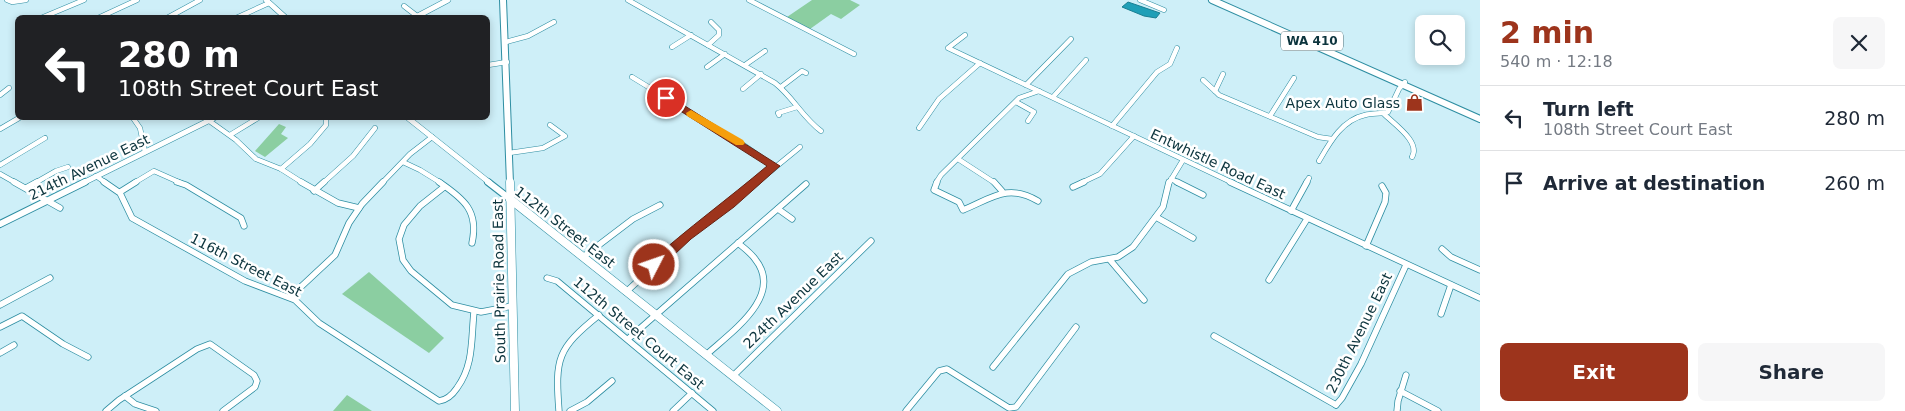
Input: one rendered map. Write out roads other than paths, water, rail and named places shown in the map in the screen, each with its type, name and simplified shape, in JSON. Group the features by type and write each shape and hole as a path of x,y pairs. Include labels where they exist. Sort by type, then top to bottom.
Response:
{"main road":[{"name":"South Prairie Road East","path":"503,0 508,62 512,306 516,411"},
{"name":"WA 410","path":"1212,0 1404,83"},
{"name":"WA 410","path":"1219,0 1480,117"},
{"name":"112th Street East","path":"510,199 777,411"},
{"path":"510,215 523,209"}],"street":[{"path":"7,0 12,2 26,0"},
{"path":"48,15 84,0"},
{"path":"104,15 137,0"},
{"path":"172,15 200,0"},
{"path":"419,15 448,0"},
{"path":"628,0 781,87 805,119 821,131"},
{"path":"749,0 854,54"},
{"path":"1140,0 1164,10"},
{"path":"241,15 267,1 283,15"},
{"path":"404,6 413,15"},
{"path":"506,42 528,36 554,22"},
{"path":"708,45 719,35 719,30 711,22"},
{"path":"672,47 691,35"},
{"name":"Entwhistle Road East","path":"964,35 948,48 1307,219 1480,298"},
{"path":"1026,85 1071,39"},
{"path":"1112,126 1157,72 1170,64 1171,58 1178,48"},
{"path":"745,65 765,51"},
{"path":"707,67 725,54"},
{"path":"1053,97 1086,60"},
{"path":"490,65 508,62"},
{"path":"919,128 930,108 944,92 980,64"},
{"path":"781,87 802,71 806,73"},
{"path":"742,89 761,74"},
{"path":"1215,91 1222,74"},
{"path":"632,77 742,144 774,166"},
{"path":"1270,116 1294,78"},
{"path":"1203,80 1215,91 1230,100 1318,137 1332,139"},
{"path":"1319,161 1332,139 1353,118 1364,114 1384,114 1388,112 1404,83"},
{"path":"0,95 9,88"},
{"path":"1038,201 1022,194 1002,191 964,210 960,202 934,190 937,181 1016,102 1024,95 1035,94 1039,91"},
{"path":"1016,102 1034,112 1028,121"},
{"path":"779,115 778,113 796,107"},
{"path":"1384,114 1414,144 1415,152 1412,158"},
{"path":"0,129 15,120"},
{"path":"135,120 142,128 141,143 145,152"},
{"name":"214th Avenue East","path":"0,224 209,120"},
{"path":"212,120 251,156 281,169 314,191 338,203 359,208"},
{"path":"230,135 255,120"},
{"path":"281,169 310,144 326,125 326,120"},
{"name":"112th Street East","path":"411,120 510,199"},
{"path":"509,153 543,148 565,136 550,125"},
{"path":"314,191 354,156 375,128"},
{"path":"1073,187 1100,174 1134,136"},
{"path":"290,297 334,255 349,223 359,208 403,162 432,137"},
{"path":"0,165 45,138"},
{"path":"626,292 687,236 730,204 800,146"},
{"path":"958,159 987,176 1002,191"},
{"path":"992,367 1068,274 1091,262 1110,260 1129,252 1163,207 1171,178 1183,160"},
{"path":"403,162 424,170 467,206 473,215 475,225 472,243"},
{"path":"26,188 56,171 68,167"},
{"path":"96,176 104,184 120,192 154,171 186,185 241,218 244,226"},
{"path":"0,174 60,208"},
{"path":"1171,178 1203,194"},
{"path":"1291,211 1309,178"},
{"path":"495,187 510,183"},
{"path":"628,340 806,184"},
{"path":"1366,246 1385,202 1386,193 1382,186"},
{"path":"444,187 412,214 404,225 399,239 403,260 411,271 448,302 474,312 490,312 512,306"},
{"name":"116th Street East","path":"120,192 128,214 132,218 251,284 290,297 319,323 436,400 444,401 460,385 469,370 472,355 471,338 474,312"},
{"path":"583,257 633,218 660,206"},
{"path":"778,209 792,219"},
{"path":"1156,218 1193,238"},
{"path":"1269,280 1307,219"},
{"name":"224th Avenue East","path":"733,376 871,241"},
{"path":"706,355 752,311 762,297 765,283 762,268 754,255 738,243"},
{"path":"1442,249 1451,258 1480,270"},
{"path":"1110,260 1144,300"},
{"name":"230th Avenue East","path":"1336,408 1346,392 1406,265"},
{"path":"0,305 50,278"},
{"name":"112th Street Court East","path":"547,278 557,281 713,411"},
{"path":"1441,314 1451,285"},
{"path":"559,411 556,372 562,350 574,335 599,315"},
{"path":"0,327 20,316 63,344 88,357"},
{"path":"906,411 939,371 951,370 1008,408 1016,406 1076,327"},
{"path":"1214,336 1336,408"},
{"path":"0,353 14,345"},
{"path":"106,411 124,396 198,348 213,345 254,375 257,382 255,387 223,411"},
{"path":"1397,411 1400,392 1406,382 1406,375"},
{"path":"570,411 587,402 612,381"},
{"path":"1400,392 1438,411"},
{"path":"673,411 692,393"},
{"path":"124,396 135,404 156,411"}],"water":[{"path":"1128,2 1160,13 1156,18 1144,16 1122,7"}],"place":[{"name":"Apex Auto Glass","path":"1414,103"}]}
